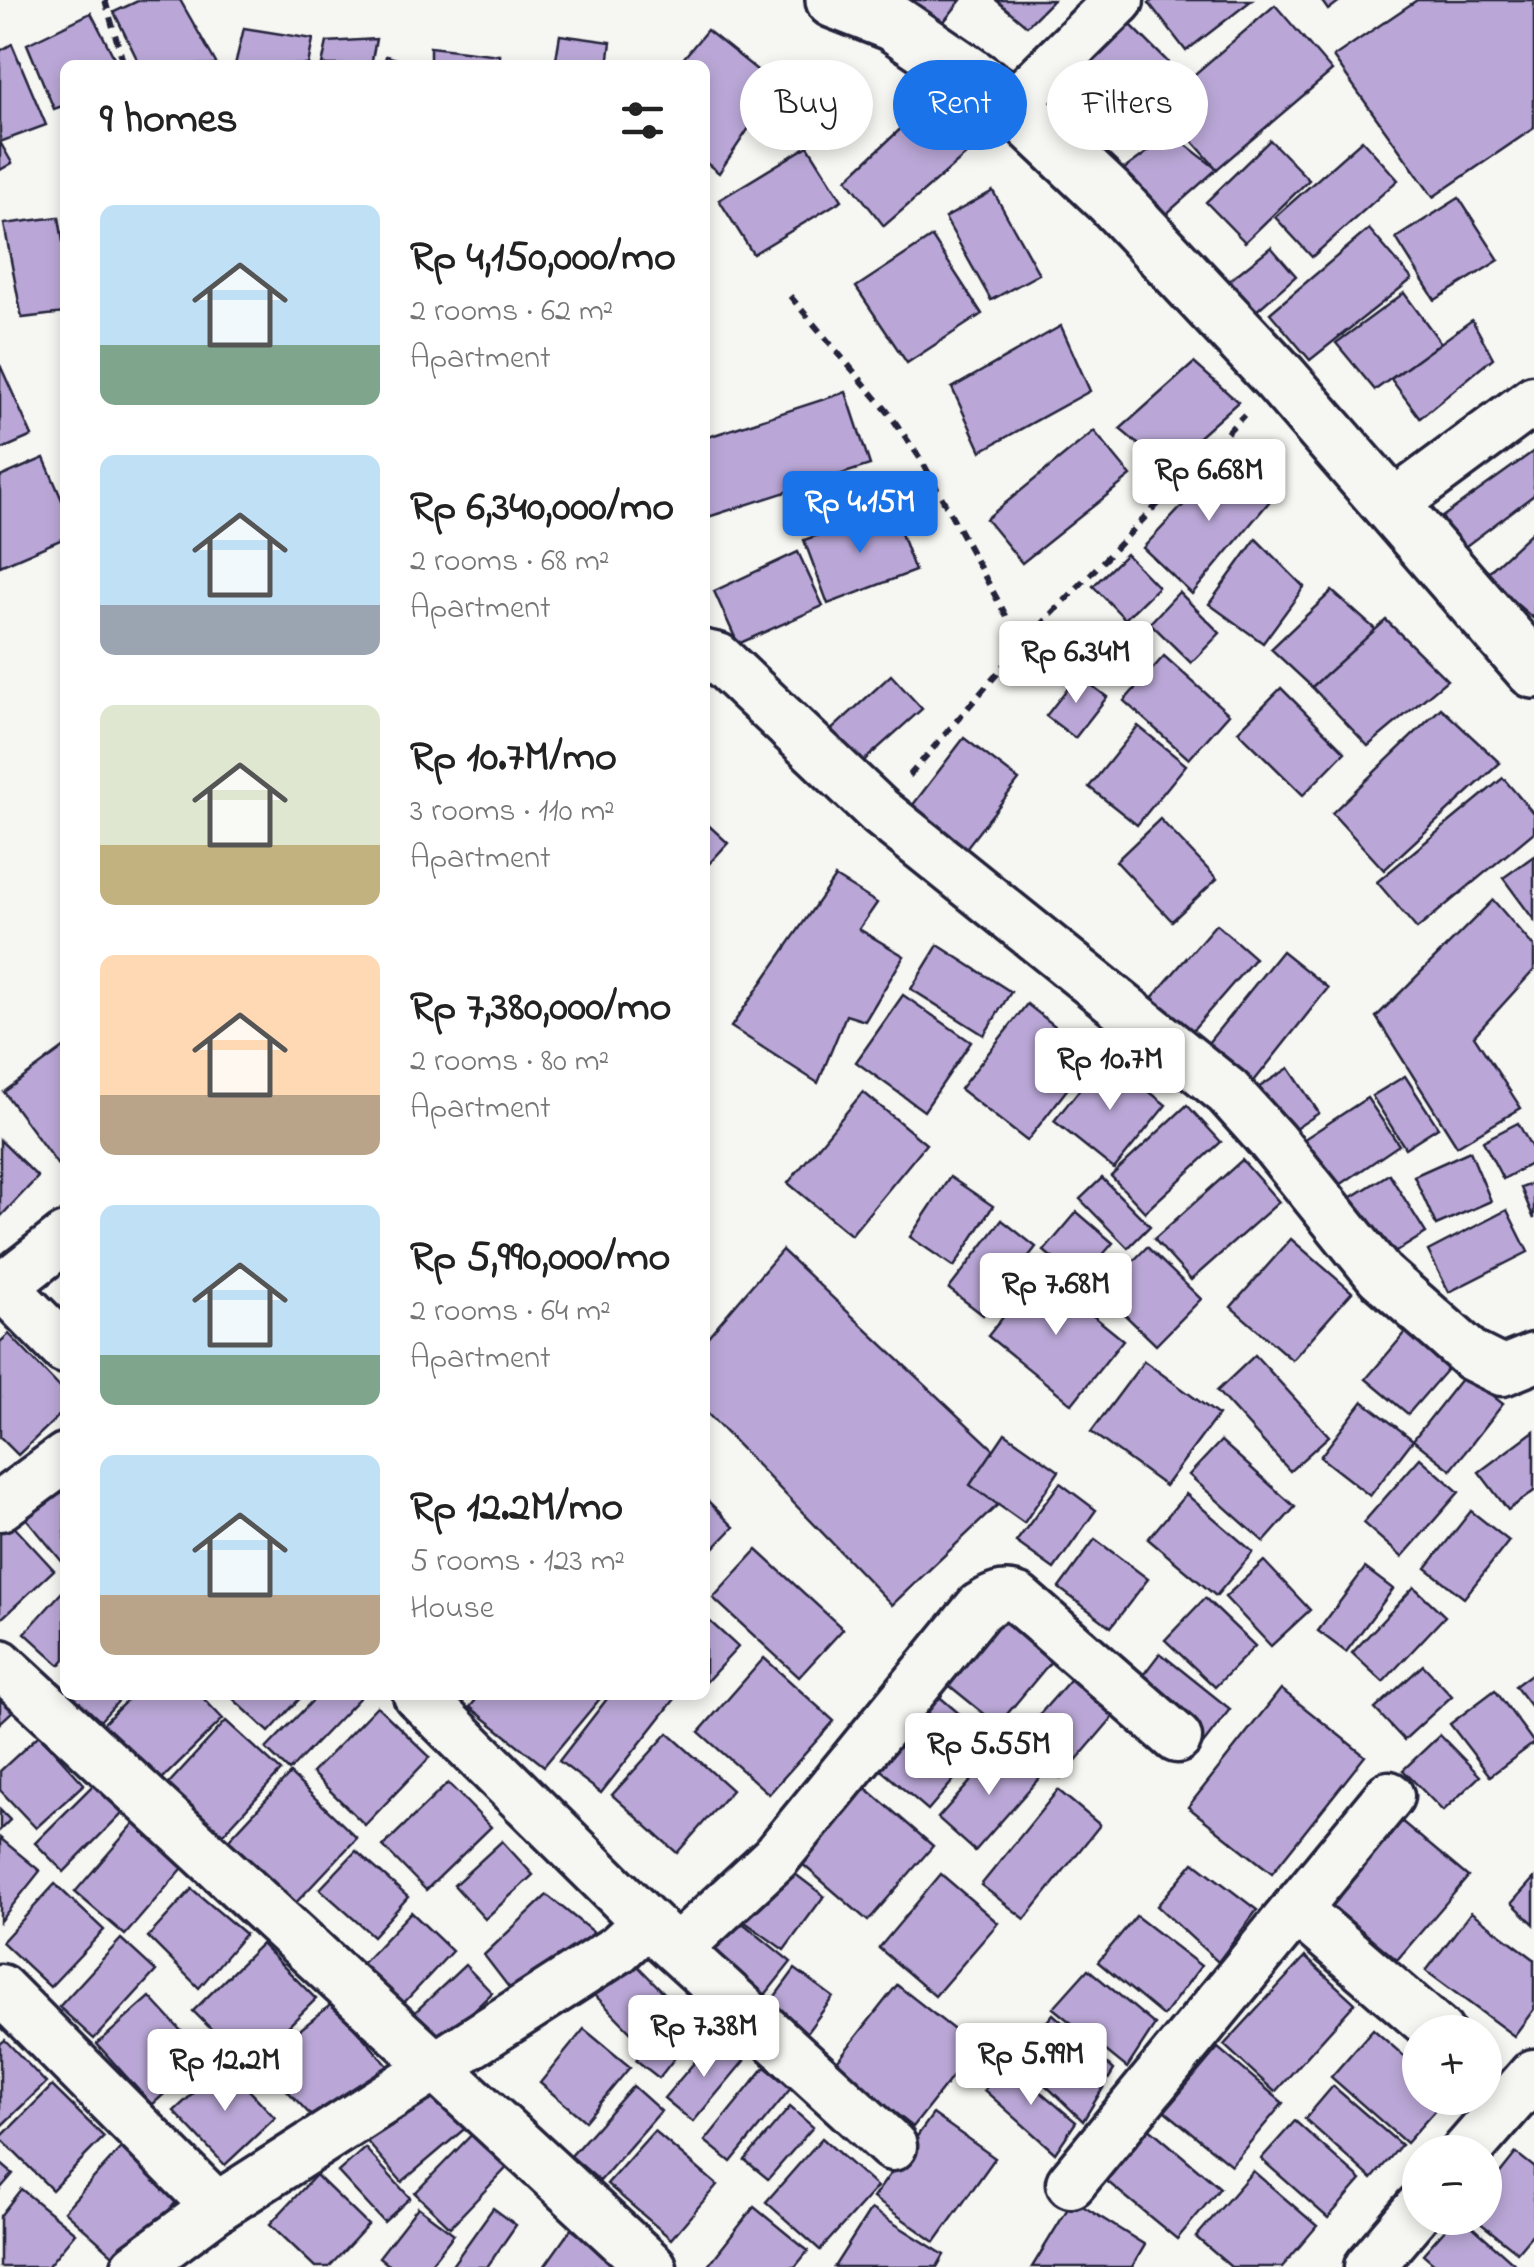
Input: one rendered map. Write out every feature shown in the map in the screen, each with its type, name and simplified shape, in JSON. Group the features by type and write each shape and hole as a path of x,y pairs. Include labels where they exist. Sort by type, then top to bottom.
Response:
{"main road":[{"path":"834,0 893,22 949,60"},
{"path":"1027,117 1111,198 1280,378 1534,670"}],"street":[{"path":"1027,91 1119,0"},
{"path":"1392,505 1534,400"},
{"path":"710,656 718,658 879,811 1228,1092 1380,1275 1472,1356 1502,1371 1534,1358"},
{"path":"60,1242 2,1284 60,1344"},
{"path":"0,1506 60,1462"},
{"path":"136,2267 217,2207 618,1949 662,1935 774,1858 980,1607 996,1597 1008,1595 1018,1600 1178,1738"},
{"path":"0,1664 652,2267"},
{"path":"423,1700 662,1935 892,2146"},
{"path":"1071,2183 1389,1796"},
{"path":"1296,1909 1419,2015"},
{"path":"0,1989 217,2207"},
{"path":"1480,2135 1517,2089"},
{"path":"1370,2267 1402,2229"}],"path":[{"path":"105,0 123,60"},
{"path":"790,296 888,412 922,462 1022,645"},
{"path":"879,811 1022,645 1280,378"}],"building":[{"path":"140,0 180,0 214,60 138,60 114,12"},
{"path":"907,0 961,0 942,24"},
{"path":"996,0 1053,0 1027,26"},
{"path":"1252,0 1186,51 1149,3"},
{"path":"1321,0 1341,0 1328,10"},
{"path":"1417,0 1534,0 1534,128 1433,197 1333,57"},
{"path":"1275,5 1332,71 1217,169 1200,150 1208,150 1208,63"},
{"path":"91,13 115,60 60,60 60,107 54,109 27,44"},
{"path":"1131,25 1166,60 1094,60"},
{"path":"244,28 313,39 309,60 236,60"},
{"path":"707,30 744,60 740,60 740,142 719,173 710,166 710,60 682,60"},
{"path":"560,35 611,42 609,60 556,60"},
{"path":"376,39 372,60 323,60 327,42"},
{"path":"12,44 46,125 0,142 0,51"},
{"path":"430,47 500,55 500,60 430,60"},
{"path":"893,136 893,150 972,150 884,226 847,179"},
{"path":"1270,140 1309,180 1245,242 1206,202"},
{"path":"1362,140 1398,180 1312,257 1275,217"},
{"path":"0,142 12,163 0,170"},
{"path":"801,150 811,150 842,200 753,254 719,200"},
{"path":"1150,150 1193,150 1217,169 1163,217 1123,170"},
{"path":"993,191 1039,274 991,300 945,218"},
{"path":"1459,198 1499,260 1435,300 1396,238"},
{"path":"59,217 60,314 22,318 4,224"},
{"path":"1369,229 1412,279 1310,360 1270,313"},
{"path":"932,237 982,314 907,363 856,287"},
{"path":"1271,247 1296,276 1245,321 1220,288"},
{"path":"1404,293 1441,343 1375,390 1336,343"},
{"path":"1472,320 1493,358 1420,418 1391,379"},
{"path":"1061,326 1090,391 981,451 952,388"},
{"path":"1194,363 1238,402 1165,467 1120,429"},
{"path":"0,365 32,436 0,450"},
{"path":"846,392 870,465 710,516 710,436"},
{"path":"1094,431 1131,476 1022,563 986,519"},
{"path":"1534,451 1534,495 1462,549 1442,517"},
{"path":"1231,454 1274,496 1192,594 1143,548"},
{"path":"44,458 60,495 60,540 0,566 0,477"},
{"path":"892,509 915,571 828,604 804,540"},
{"path":"1534,530 1534,619 1484,576"},
{"path":"1256,539 1304,587 1263,643 1209,604"},
{"path":"798,552 823,606 738,644 714,591"},
{"path":"1126,554 1158,587 1125,619 1093,586"},
{"path":"1332,591 1376,630 1312,687 1271,649"},
{"path":"1179,592 1220,633 1191,663 1150,623"},
{"path":"1386,620 1447,680 1368,746 1312,687"},
{"path":"1164,656 1229,714 1189,759 1124,701"},
{"path":"891,675 922,709 858,766 828,733"},
{"path":"1078,675 1107,697 1075,738 1046,716"},
{"path":"1281,688 1345,752 1303,795 1238,731"},
{"path":"1441,708 1500,763 1384,870 1332,813"},
{"path":"1138,726 1186,765 1137,825 1089,787"},
{"path":"964,738 1019,780 963,852 909,810"},
{"path":"1503,778 1534,814 1534,832 1417,929 1377,882"},
{"path":"1160,819 1217,879 1172,921 1116,861"},
{"path":"710,827 728,843 710,863"},
{"path":"1534,856 1534,920 1503,878"},
{"path":"835,877 877,903 859,929 904,956 865,1021 846,1015 818,1083 731,1027"},
{"path":"1493,900 1534,947 1534,970 1474,1036 1521,1108 1457,1146 1376,1017"},
{"path":"1216,924 1255,958 1184,1040 1145,1006"},
{"path":"938,945 1011,992 984,1035 911,989"},
{"path":"1282,951 1328,988 1251,1085 1204,1048"},
{"path":"903,995 971,1042 924,1111 856,1062"},
{"path":"1027,1004 1093,1056 1027,1141 960,1089"},
{"path":"60,1051 60,1168 4,1092"},
{"path":"1106,1057 1166,1105 1114,1169 1054,1121"},
{"path":"1289,1068 1319,1113 1277,1141 1247,1095"},
{"path":"1405,1076 1438,1127 1405,1148 1372,1096"},
{"path":"863,1092 926,1144 851,1235 788,1183"},
{"path":"1367,1098 1399,1145 1325,1195 1292,1147"},
{"path":"1187,1105 1221,1142 1145,1212 1111,1176"},
{"path":"1518,1123 1534,1152 1534,1162 1503,1179 1483,1141"},
{"path":"0,1140 38,1177 0,1217"},
{"path":"1470,1151 1491,1201 1436,1225 1414,1176"},
{"path":"1242,1160 1279,1202 1191,1280 1154,1239"},
{"path":"1389,1174 1426,1233 1375,1265 1338,1206"},
{"path":"950,1177 993,1206 954,1267 910,1237"},
{"path":"1102,1178 1150,1226 1128,1248 1080,1199"},
{"path":"1534,1183 1534,1219 1521,1188"},
{"path":"1507,1210 1528,1252 1449,1292 1428,1251"},
{"path":"1077,1212 1113,1243 1080,1281 1044,1251"},
{"path":"1002,1220 1036,1247 983,1315 949,1289"},
{"path":"1291,1239 1352,1292 1292,1360 1231,1307"},
{"path":"1147,1247 1201,1299 1156,1345 1102,1293"},
{"path":"782,1250 1025,1479 892,1605 710,1416 710,1334"},
{"path":"1039,1272 1123,1340 1072,1404 988,1336"},
{"path":"1406,1332 1448,1368 1408,1414 1366,1379"},
{"path":"9,1334 60,1388 60,1415 18,1455 0,1437 0,1342"},
{"path":"1255,1355 1329,1436 1290,1471 1217,1391"},
{"path":"1144,1361 1218,1415 1165,1486 1091,1432"},
{"path":"1465,1374 1503,1404 1451,1470 1413,1440"},
{"path":"1363,1401 1413,1440 1370,1496 1320,1457"},
{"path":"1534,1431 1534,1491 1508,1510 1479,1472"},
{"path":"1005,1433 1059,1471 1024,1523 970,1485"},
{"path":"1221,1441 1295,1507 1264,1542 1189,1475"},
{"path":"1420,1458 1459,1492 1402,1557 1363,1523"},
{"path":"1060,1483 1096,1510 1054,1569 1016,1542"},
{"path":"60,1488 60,1559 25,1517"},
{"path":"1186,1494 1253,1552 1216,1596 1148,1539"},
{"path":"710,1503 734,1527 710,1552"},
{"path":"1471,1511 1509,1541 1464,1598 1426,1568"},
{"path":"7,1519 54,1570 0,1620 0,1526"},
{"path":"1095,1539 1148,1579 1111,1627 1059,1588"},
{"path":"757,1550 843,1629 799,1677 713,1598"},
{"path":"1264,1561 1310,1610 1271,1646 1225,1597"},
{"path":"1365,1568 1393,1589 1346,1652 1318,1631"},
{"path":"1414,1587 1445,1616 1383,1682 1352,1653"},
{"path":"60,1594 60,1665 25,1633"},
{"path":"1205,1598 1255,1646 1215,1687 1165,1640"},
{"path":"1006,1600 1063,1647 998,1725 940,1678"},
{"path":"710,1622 738,1647 710,1678"},
{"path":"1160,1653 1230,1709 1203,1744 1134,1687"},
{"path":"764,1658 834,1721 769,1794 699,1732"},
{"path":"1423,1665 1452,1696 1404,1740 1375,1709"},
{"path":"1077,1672 1120,1709 1061,1778 1017,1740"},
{"path":"1534,1672 1534,1711 1515,1686"},
{"path":"1281,1689 1365,1756 1272,1873 1188,1807"},
{"path":"1495,1690 1534,1743 1490,1776 1450,1724"},
{"path":"935,1693 989,1739 928,1810 874,1764"},
{"path":"0,1694 14,1710 0,1723"},
{"path":"74,1700 119,1700 98,1723"},
{"path":"127,1700 205,1700 223,1719 156,1785 100,1727"},
{"path":"234,1700 298,1700 269,1732"},
{"path":"313,1700 357,1700 289,1771 266,1749"},
{"path":"476,1700 599,1700 544,1766 470,1707"},
{"path":"606,1700 674,1700 601,1793 559,1761"},
{"path":"377,1706 430,1757 365,1825 312,1773"},
{"path":"226,1721 281,1771 212,1846 158,1795"},
{"path":"668,1733 732,1790 677,1853 612,1795"},
{"path":"39,1735 84,1784 36,1828 0,1790 0,1771"},
{"path":"1440,1735 1480,1776 1443,1811 1403,1770"},
{"path":"1004,1744 1040,1777 975,1851 938,1818"},
{"path":"290,1774 357,1838 289,1910 222,1847"},
{"path":"101,1777 129,1806 64,1872 35,1843"},
{"path":"858,1781 933,1846 868,1921 793,1856"},
{"path":"448,1783 491,1827 426,1890 383,1846"},
{"path":"1058,1790 1100,1825 1025,1919 981,1885"},
{"path":"0,1810 10,1820 0,1830"},
{"path":"138,1819 188,1862 125,1935 75,1892"},
{"path":"1400,1820 1468,1877 1397,1960 1329,1903"},
{"path":"0,1838 40,1871 0,1921"},
{"path":"502,1841 533,1875 485,1919 454,1885"},
{"path":"356,1851 408,1897 373,1936 320,1889"},
{"path":"1194,1862 1257,1910 1218,1962 1157,1906"},
{"path":"786,1867 824,1896 784,1950 745,1922"},
{"path":"941,1874 998,1923 935,1996 879,1948"},
{"path":"1534,1878 1534,1924 1512,1903"},
{"path":"55,1884 104,1930 50,1987 2,1942"},
{"path":"192,1889 245,1934 199,1988 148,1937"},
{"path":"547,1895 594,1933 514,1994 484,1955"},
{"path":"411,1912 452,1951 399,2008 357,1969"},
{"path":"729,1912 791,1962 761,2000 698,1951"},
{"path":"1471,1912 1534,1959 1534,2009 1514,2036 1502,2027 1502,2015 1486,2015 1426,1971"},
{"path":"1136,1916 1201,1966 1163,2016 1098,1962"},
{"path":"121,1939 156,1971 94,2039 59,2007"},
{"path":"261,1944 316,1999 248,2066 193,2011"},
{"path":"626,1954 672,2001 635,2036 589,1989"},
{"path":"1305,1957 1355,2003 1275,2092 1224,2045"},
{"path":"465,1965 492,1993 441,2042 414,2013"},
{"path":"795,1969 833,1997 802,2039 765,2010"},
{"path":"1088,1969 1155,2025 1127,2068 1053,2008"},
{"path":"897,1985 976,2047 913,2127 834,2065"},
{"path":"150,1997 205,2057 152,2105 97,2044"},
{"path":"683,2001 705,2019 659,2078 636,2060"},
{"path":"333,2003 396,2075 324,2129 260,2062"},
{"path":"1053,2014 1114,2070 1083,2121 1017,2058"},
{"path":"584,2029 630,2067 585,2121 540,2083"},
{"path":"1373,2029 1402,2054 1402,2115 1431,2115 1413,2135 1402,2135 1402,2139 1331,2077"},
{"path":"716,2037 744,2061 693,2122 664,2098"},
{"path":"5,2040 46,2083 0,2127 0,2044"},
{"path":"1218,2048 1283,2103 1231,2165 1165,2111"},
{"path":"225,2064 275,2118 225,2165 174,2111"},
{"path":"1008,2064 1076,2122 1055,2153 984,2090"},
{"path":"765,2067 791,2088 731,2162 705,2141"},
{"path":"431,2080 469,2125 402,2182 364,2138"},
{"path":"52,2086 104,2137 52,2190 0,2138"},
{"path":"633,2086 661,2111 600,2181 571,2156"},
{"path":"1333,2086 1401,2145 1372,2179 1305,2119"},
{"path":"790,2107 813,2127 768,2179 745,2160"},
{"path":"933,2114 995,2158 935,2242 873,2198"},
{"path":"1295,2121 1361,2180 1328,2218 1261,2159"},
{"path":"483,2123 518,2156 450,2227 415,2193"},
{"path":"1147,2126 1220,2188 1177,2239 1103,2178"},
{"path":"654,2131 717,2185 671,2239 607,2184"},
{"path":"822,2138 877,2187 820,2250 766,2202"},
{"path":"128,2140 185,2192 122,2263 64,2211"},
{"path":"365,2148 410,2198 384,2222 338,2172"},
{"path":"1516,2153 1534,2167 1534,2232 1517,2252 1496,2235 1502,2235 1502,2171"},
{"path":"0,2163 13,2174 0,2189"},
{"path":"1253,2171 1317,2226 1282,2267 1231,2267 1196,2237"},
{"path":"316,2175 368,2225 329,2267 315,2267 270,2224"},
{"path":"21,2189 75,2233 47,2267 0,2267 0,2216"},
{"path":"1073,2200 1145,2245 1132,2267 1032,2267"},
{"path":"418,2207 454,2234 428,2267 391,2267 379,2257"},
{"path":"754,2207 808,2251 795,2267 707,2267"},
{"path":"493,2208 516,2225 487,2267 451,2267"},
{"path":"871,2209 944,2255 937,2267 834,2267"},
{"path":"571,2229 617,2262 614,2267 544,2267"},
{"path":"1440,2235 1482,2235 1518,2267 1438,2267 1423,2254"}]}
